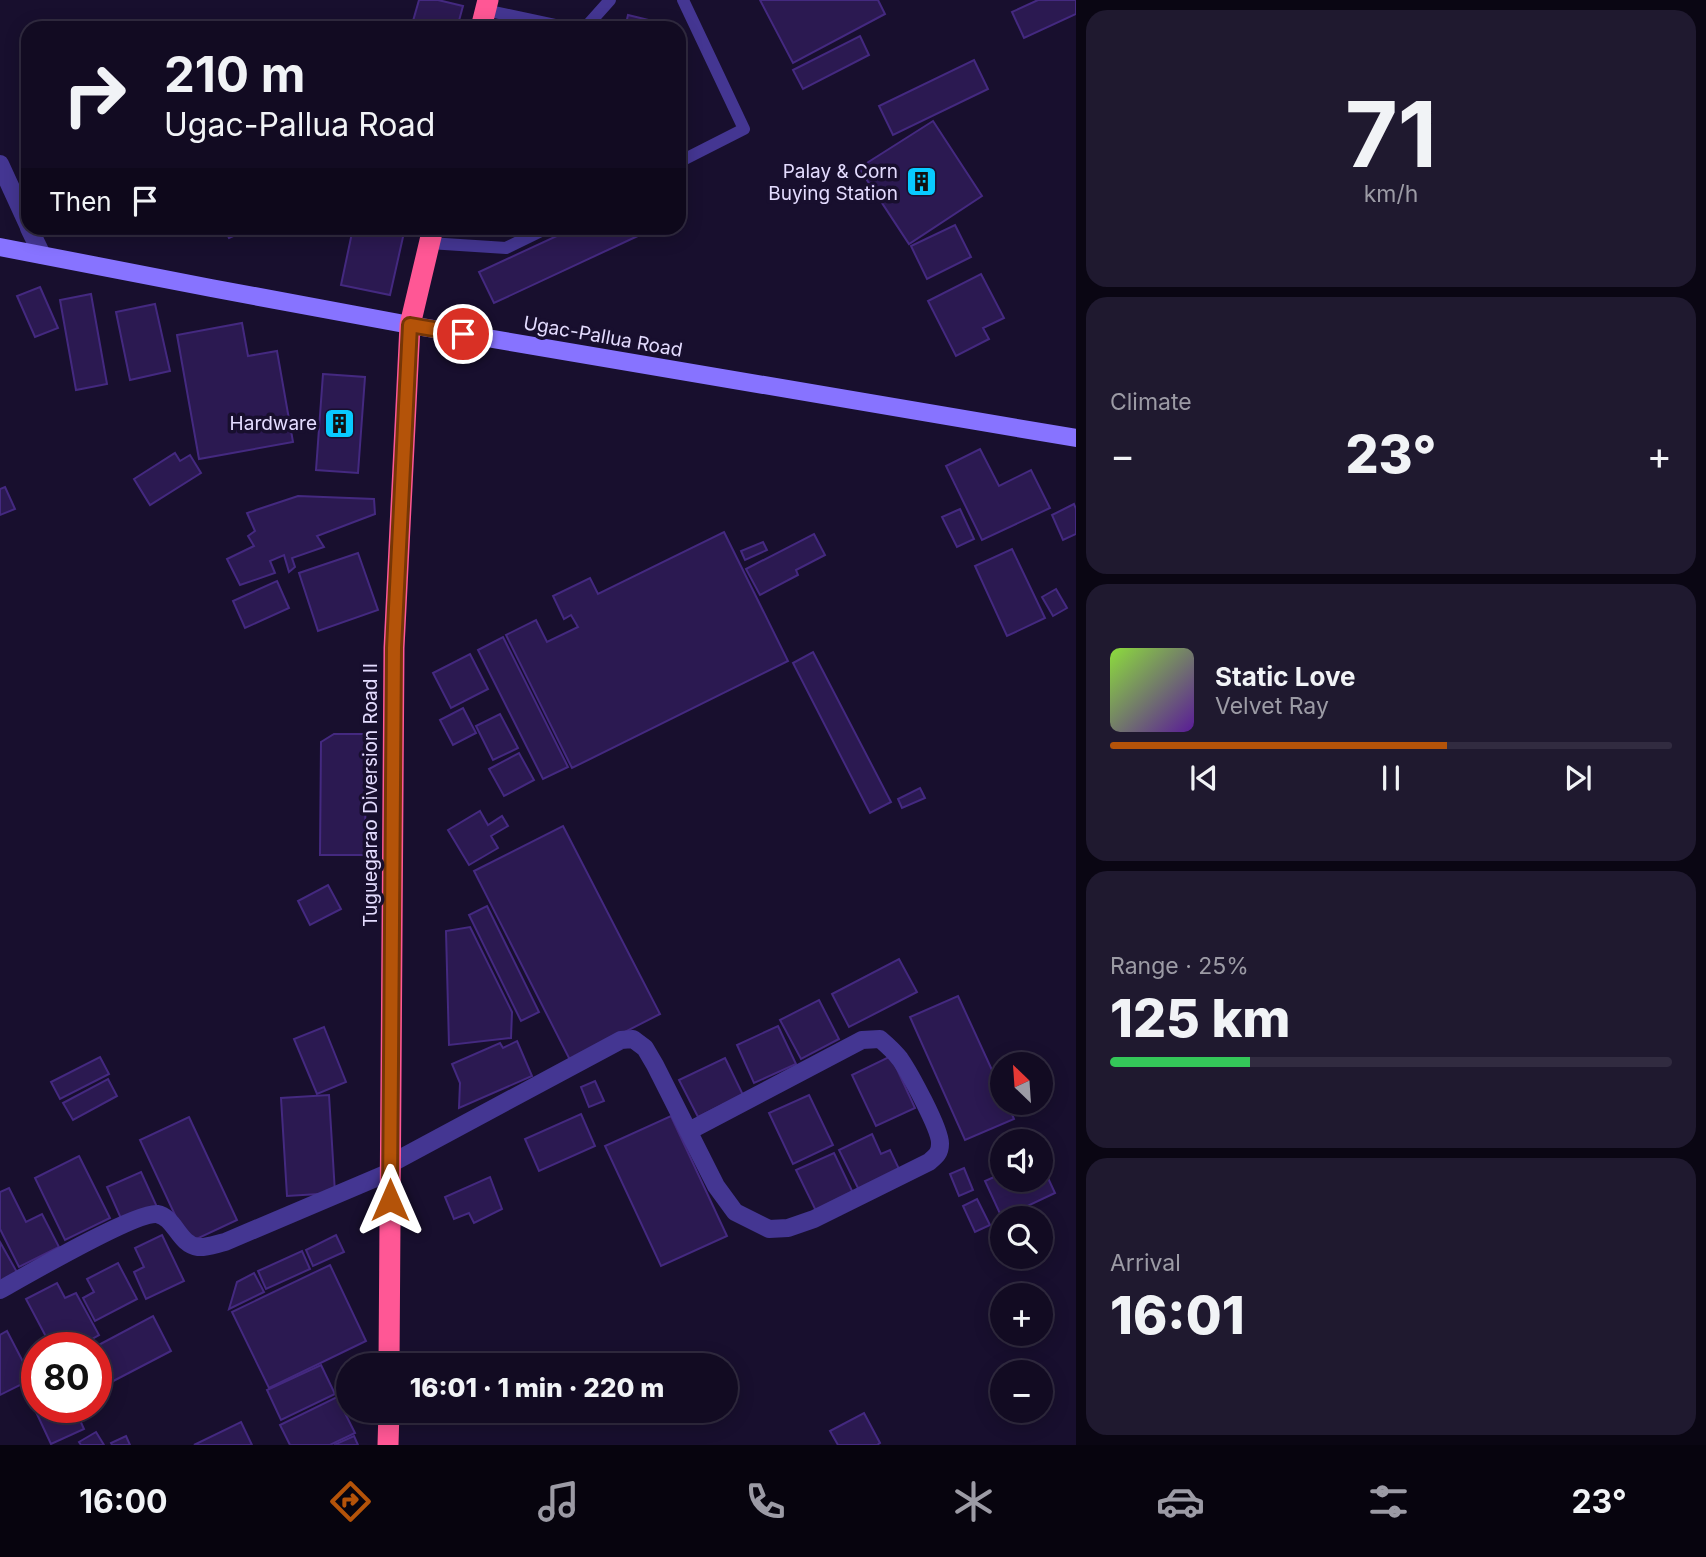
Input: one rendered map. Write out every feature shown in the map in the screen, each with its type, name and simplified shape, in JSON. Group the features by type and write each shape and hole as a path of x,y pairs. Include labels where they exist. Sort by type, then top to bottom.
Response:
{"highway":[{"name":"Tuguegarao Diversion Road Ⅱ","path":"389,1353 394,648 410,325 431,235"},
{"path":"388,1423 388,1445"}],"street":[{"path":"0,164 21,209"},
{"path":"33,235 42,255"},
{"name":"Ugac-Pallua Road","path":"0,247 410,325 1076,438"},
{"path":"0,1290 116,1227 151,1214 160,1215 167,1220 188,1245 198,1247 225,1242 390,1168 621,1040 633,1039 645,1048 716,1186 735,1212 769,1229 788,1228 814,1219 929,1163 938,1154 940,1141 936,1126 900,1059 880,1039 862,1040 689,1131"}],"lane":[{"path":"590,21 610,0"},
{"path":"683,0 744,129 686,158"},
{"path":"485,13 530,21"},
{"path":"431,235 506,248 533,235"}],"building":[{"path":"419,0 438,0 463,6 459,21 413,21"},
{"path":"760,0 878,0 885,14 793,63"},
{"path":"1038,0 1076,0 1076,14 1024,38 1012,12"},
{"path":"628,15 653,21 627,21"},
{"path":"860,36 869,55 803,89 793,70"},
{"path":"974,60 988,89 893,135 879,106"},
{"name":"Palay & Corn Buying Station","path":"933,121 982,196 909,244 859,168"},
{"path":"955,225 971,257 927,279 911,246"},
{"path":"352,235 403,235 390,295 341,285"},
{"path":"559,235 640,235 494,303 479,272"},
{"path":"981,274 1004,318 983,328 989,339 956,356 928,301"},
{"path":"40,287 58,328 35,337 17,296"},
{"path":"91,294 107,384 76,390 60,300"},
{"path":"155,304 170,371 130,380 116,312"},
{"path":"242,323 248,356 277,351 293,442 199,459 177,335"},
{"name":"Hardware","path":"323,374 365,377 358,473 316,470"},
{"path":"980,449 999,486 1031,470 1050,508 982,540 946,466"},
{"path":"175,453 180,461 190,455 201,473 150,505 134,479"},
{"path":"5,487 15,509 0,515 0,489"},
{"path":"298,496 374,499 375,514 317,536 324,547 292,558 295,567 289,572 284,555 270,561 275,573 240,585 227,559 254,546 248,536 255,531 247,513"},
{"path":"1074,504 1076,534 1063,540 1052,515"},
{"path":"960,509 974,539 957,547 942,517"},
{"path":"724,532 788,661 572,768 506,635 536,620 547,642 578,627 571,615 564,619 553,596 590,578 598,594"},
{"path":"814,534 825,555 796,570 798,575 760,595 746,569"},
{"path":"763,542 767,550 745,560 741,551"},
{"path":"1012,549 1045,618 1007,636 975,566"},
{"path":"358,553 378,610 318,631 299,573"},
{"path":"277,581 289,608 245,628 233,601"},
{"path":"1056,589 1067,608 1053,616 1042,597"},
{"path":"503,637 568,767 543,779 478,650"},
{"path":"813,652 891,802 870,813 793,663"},
{"path":"470,654 488,689 451,708 433,673"},
{"path":"463,708 476,733 453,745 440,720"},
{"path":"500,714 518,748 493,760 476,726"},
{"path":"334,734 366,734 365,855 320,855 321,742"},
{"path":"519,753 534,780 504,796 489,769"},
{"path":"920,788 925,798 902,808 898,799"},
{"path":"480,811 488,825 502,816 508,826 491,836 498,848 469,865 448,830"},
{"path":"563,826 660,1014 570,1060 474,871"},
{"path":"328,885 341,909 310,925 298,901"},
{"path":"487,906 539,1012 521,1021 469,915"},
{"path":"470,927 512,1012 511,1038 449,1045 446,931"},
{"path":"899,959 917,992 849,1027 832,994"},
{"path":"958,996 990,1066 990,1115 1012,1115 1014,1119 965,1140 910,1017"},
{"path":"819,1000 839,1039 801,1059 780,1020"},
{"path":"778,1026 796,1064 754,1083 737,1045"},
{"path":"324,1027 346,1082 317,1094 294,1039"},
{"path":"517,1041 532,1076 459,1108 460,1083 452,1064 500,1043 503,1048"},
{"path":"891,1056 915,1108 876,1126 852,1075"},
{"path":"100,1057 109,1074 60,1099 51,1082"},
{"path":"725,1058 743,1095 698,1117 679,1080"},
{"path":"108,1079 117,1096 73,1120 63,1103"},
{"path":"595,1081 604,1101 589,1107 581,1087"},
{"path":"329,1095 335,1193 287,1196 281,1098"},
{"path":"809,1095 833,1145 793,1164 769,1113"},
{"path":"581,1114 595,1146 539,1171 525,1139"},
{"path":"671,1116 727,1236 661,1266 605,1146"},
{"path":"189,1117 237,1220 188,1243 140,1140"},
{"path":"872,1134 881,1154 890,1150 900,1171 861,1194 839,1150"},
{"path":"834,1153 854,1195 817,1213 796,1170"},
{"path":"79,1156 110,1218 65,1240 35,1178"},
{"path":"964,1168 973,1190 959,1196 950,1174"},
{"path":"141,1172 157,1207 123,1223 107,1187"},
{"path":"490,1177 502,1209 474,1223 469,1213 454,1219 445,1197"},
{"path":"990,1179 990,1192 985,1181"},
{"path":"9,1188 26,1222 42,1214 59,1247 19,1267 0,1229 0,1192"},
{"path":"1053,1189 1055,1193 1027,1206 996,1206 990,1192 1053,1192"},
{"path":"977,1199 990,1225 975,1232 963,1206"},
{"path":"162,1235 184,1281 146,1299 134,1272 144,1267 135,1248"},
{"path":"336,1235 344,1252 313,1266 306,1250"},
{"path":"0,1242 18,1274 0,1284"},
{"path":"302,1251 310,1269 266,1289 258,1271"},
{"path":"118,1263 137,1299 95,1321 83,1298 94,1292 87,1279"},
{"path":"330,1265 366,1341 336,1353 336,1356 269,1388 232,1312"},
{"path":"254,1273 264,1292 229,1309 237,1282"},
{"path":"57,1283 65,1298 76,1293 97,1332 44,1332 26,1299"},
{"path":"153,1316 171,1351 112,1382 112,1338"},
{"path":"7,1331 21,1358 21,1384 0,1395 0,1335"},
{"path":"321,1365 335,1394 281,1420 267,1390"},
{"path":"336,1397 336,1423 350,1423 355,1433 330,1445 290,1445 280,1425"},
{"path":"864,1413 880,1443 838,1445 830,1431"},
{"path":"241,1422 252,1445 194,1445"},
{"path":"41,1423 81,1423 84,1429 51,1444"},
{"path":"96,1432 104,1445 81,1445 79,1442"},
{"path":"126,1436 130,1445 112,1445 111,1443"},
{"path":"354,1436 358,1445 334,1445"}],"place":[{"name":"Palay & Corn Buying Station","path":"921,182"},
{"name":"Hardware","path":"340,423"}],"route":[{"path":"390,1200 394,648 410,325 463,334"}]}
